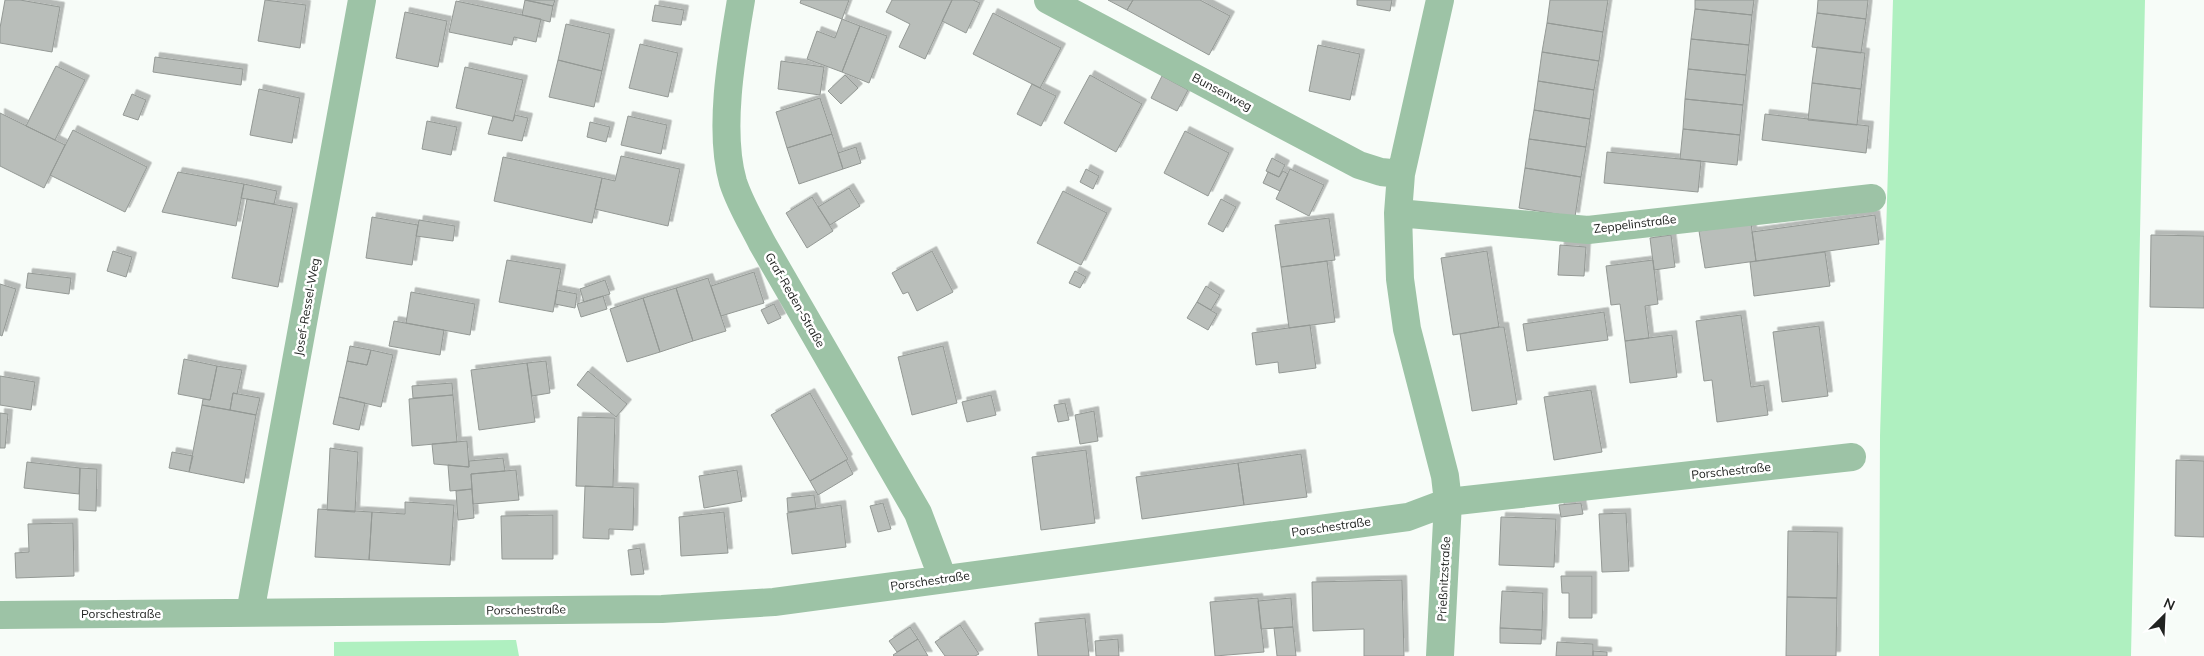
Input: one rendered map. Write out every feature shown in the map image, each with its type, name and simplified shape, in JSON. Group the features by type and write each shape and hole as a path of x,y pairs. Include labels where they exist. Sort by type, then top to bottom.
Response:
{"street":[{"name":"Josef-Ressel-Weg","path":"250,613 362,0"},
{"name":"Graf-Reden-Straße","path":"741,0 733,49 727,128 728,161 733,182 743,207 762,244 918,513 943,579"},
{"name":"Bunsenweg","path":"1048,0 1359,164 1381,172 1401,174"},
{"path":"1440,0 1401,174 1398,212 1400,279 1407,329 1445,476 1448,502"},
{"name":"Zeppelinstraße","path":"1398,212 1588,230 1872,198"},
{"name":"Porschestraße","path":"0,615 662,609 774,602 1408,517 1448,502 1852,457"},
{"name":"Prießnitzstraße","path":"1440,656 1448,502"}],"green space":[{"path":"1893,0 2145,0 2131,656 1879,656 1880,436"},
{"path":"516,640 519,656 334,656 334,642"}],"building":[{"path":"5,0 20,0 60,7 52,52 0,43 0,28"},
{"path":"265,0 306,5 300,48 258,41"},
{"path":"525,0 555,0 553,6"},
{"path":"525,0 553,6 550,22 522,15"},
{"path":"801,0 849,0 842,19 800,3"},
{"path":"892,0 952,0 925,59 899,47 910,24 886,12"},
{"path":"952,0 973,0 980,3 966,33 942,21"},
{"path":"1108,0 1133,0 1127,10"},
{"path":"1133,0 1200,0 1230,16 1209,55 1127,10"},
{"path":"1357,0 1392,0 1390,11 1357,5"},
{"path":"1550,0 1608,0 1603,32 1547,23"},
{"path":"1695,0 1754,0 1752,15 1695,9"},
{"path":"1818,0 1868,0 1866,19 1817,13"},
{"path":"456,1 541,19 536,42 514,37 512,45 449,32"},
{"path":"655,5 684,10 681,25 652,21"},
{"path":"1695,9 1752,15 1749,45 1691,39"},
{"path":"405,12 447,21 438,67 396,58"},
{"path":"993,13 1061,48 1040,88 973,54"},
{"path":"1817,13 1866,19 1861,53 1812,47"},
{"path":"842,19 860,26 842,72 807,59 817,31 835,38"},
{"path":"1547,23 1603,32 1599,61 1542,52"},
{"path":"566,24 610,34 602,71 558,60"},
{"path":"860,26 887,36 869,83 842,72"},
{"path":"1691,39 1749,45 1746,75 1688,69"},
{"path":"640,44 678,53 668,97 629,88"},
{"path":"1318,45 1360,54 1350,100 1309,91"},
{"path":"1817,47 1865,53 1861,89 1812,83"},
{"path":"1542,52 1599,61 1594,90 1538,81"},
{"path":"155,57 243,69 241,85 153,72"},
{"path":"558,60 602,71 594,107 549,97"},
{"path":"781,61 824,67 820,95 778,89"},
{"path":"56,66 85,80 55,140 26,126"},
{"path":"465,67 523,80 513,121 456,108"},
{"path":"1688,69 1746,75 1743,105 1685,99"},
{"path":"845,75 858,88 841,104 828,91"},
{"path":"1090,75 1142,104 1116,152 1064,123"},
{"path":"1162,76 1188,90 1177,111 1151,98"},
{"path":"1538,81 1594,90 1590,119 1534,110"},
{"path":"1812,83 1861,89 1857,125 1808,120"},
{"path":"1032,84 1056,96 1041,126 1017,114"},
{"path":"259,89 300,98 292,143 250,135"},
{"path":"132,94 146,100 138,120 123,115"},
{"path":"820,98 832,134 787,148 776,112"},
{"path":"1685,99 1743,105 1740,135 1683,129"},
{"path":"1534,110 1590,119 1586,147 1529,139"},
{"path":"0,113 65,145 44,188 0,166"},
{"path":"1765,114 1869,126 1866,153 1762,140"},
{"path":"515,115 528,118 522,141 488,134 493,116 513,121"},
{"path":"628,116 667,125 661,154 621,145"},
{"path":"427,121 457,127 451,155 422,149"},
{"path":"590,122 610,127 606,142 587,137"},
{"path":"1683,129 1740,135 1737,165 1680,159"},
{"path":"73,130 147,167 125,212 50,175"},
{"path":"1185,131 1229,153 1208,196 1164,173"},
{"path":"832,134 843,169 799,184 787,148"},
{"path":"1529,139 1586,147 1581,177 1525,168"},
{"path":"856,147 861,163 843,169 838,153"},
{"path":"1607,152 1701,161 1698,192 1604,183"},
{"path":"621,156 680,169 668,226 595,209 602,178 615,181"},
{"path":"503,157 602,178 592,223 494,201"},
{"path":"1272,158 1285,165 1279,177 1266,171"},
{"path":"1525,168 1581,177 1575,217 1519,208"},
{"path":"1086,169 1099,176 1093,189 1080,182"},
{"path":"1290,169 1324,185 1309,216 1276,199"},
{"path":"1283,171 1288,174 1280,191 1263,183 1268,172 1279,177"},
{"path":"178,172 244,184 236,226 162,212"},
{"path":"244,184 277,191 274,204 241,198"},
{"path":"849,188 860,206 830,225 818,207"},
{"path":"1063,191 1107,213 1081,265 1037,243"},
{"path":"812,197 833,231 807,248 786,213"},
{"path":"247,199 293,208 278,287 232,278"},
{"path":"1221,199 1236,207 1223,232 1208,224"},
{"path":"1875,215 1879,244 1756,261 1752,232"},
{"path":"372,217 418,225 412,265 366,258"},
{"path":"1329,218 1335,260 1281,267 1275,225"},
{"path":"419,220 455,226 453,241 416,236"},
{"path":"1751,223 1756,261 1705,268 1699,231"},
{"path":"1671,235 1675,267 1654,270 1650,238"},
{"path":"2151,235 2204,236 2204,308 2150,307"},
{"path":"1560,245 1586,247 1584,276 1558,275"},
{"path":"113,251 132,257 126,277 107,271"},
{"path":"932,251 953,292 917,311 908,292 903,294 892,273"},
{"path":"1487,251 1499,327 1453,335 1441,258"},
{"path":"1825,252 1830,286 1754,296 1750,262"},
{"path":"507,260 561,269 553,312 499,302"},
{"path":"1653,260 1658,304 1645,306 1649,338 1625,341 1620,304 1611,305 1606,266"},
{"path":"1327,261 1335,322 1289,328 1281,267"},
{"path":"1075,271 1086,277 1080,288 1069,283"},
{"path":"754,272 764,303 721,316 711,286"},
{"path":"28,273 71,278 69,294 26,288"},
{"path":"708,278 726,331 693,341 676,288"},
{"path":"605,280 610,294 584,302 580,289"},
{"path":"0,284 16,289 2,336 0,335"},
{"path":"1206,286 1220,295 1211,310 1197,302"},
{"path":"676,288 693,341 660,352 643,298"},
{"path":"557,290 577,294 575,308 555,304"},
{"path":"411,292 475,304 470,335 406,323"},
{"path":"603,296 607,309 581,317 577,304"},
{"path":"643,298 660,352 627,362 610,309"},
{"path":"1197,302 1217,314 1208,330 1187,318"},
{"path":"774,304 781,318 768,324 761,310"},
{"path":"1604,312 1608,340 1527,351 1523,324"},
{"path":"1741,315 1751,387 1764,385 1768,415 1717,422 1712,380 1704,381 1696,321"},
{"path":"394,321 444,330 440,355 389,346"},
{"path":"1310,325 1316,368 1279,373 1278,362 1256,365 1252,333"},
{"path":"1819,326 1828,396 1782,402 1773,332"},
{"path":"1504,327 1517,404 1472,411 1460,334"},
{"path":"1672,335 1677,377 1630,383 1625,341"},
{"path":"350,346 371,350 367,365 347,361"},
{"path":"943,346 957,403 912,415 898,357"},
{"path":"371,350 393,355 381,407 339,397 347,361 367,365"},
{"path":"184,359 217,366 210,400 178,394"},
{"path":"546,361 550,393 532,396 527,363"},
{"path":"527,363 535,422 479,430 471,370"},
{"path":"217,366 242,370 237,394 233,393 230,410 202,405 203,399 210,400"},
{"path":"588,371 627,404 616,417 577,385"},
{"path":"0,376 35,382 31,410 0,405"},
{"path":"452,383 453,395 413,398 412,386"},
{"path":"1591,390 1602,452 1554,460 1544,397"},
{"path":"233,393 260,398 256,415 230,410"},
{"path":"810,393 848,459 810,481 771,415"},
{"path":"453,395 457,442 412,446 409,399"},
{"path":"991,395 996,415 967,422 962,402"},
{"path":"339,397 365,403 359,430 333,424"},
{"path":"1065,403 1069,420 1058,422 1054,405"},
{"path":"202,405 256,415 244,483 189,472"},
{"path":"1094,411 1098,441 1080,444 1075,415"},
{"path":"0,413 8,414 5,448 0,448"},
{"path":"578,417 615,418 613,487 576,486"},
{"path":"467,441 469,467 434,464 432,444"},
{"path":"330,448 358,452 355,512 327,510"},
{"path":"1086,450 1095,523 1041,530 1032,457"},
{"path":"172,452 193,456 189,472 169,468"},
{"path":"1301,454 1307,497 1244,505 1238,463"},
{"path":"503,458 505,471 471,474 472,489 450,491 448,465 469,467 469,461"},
{"path":"846,460 853,474 818,495 810,481"},
{"path":"2176,460 2204,461 2204,537 2175,536"},
{"path":"27,462 80,468 79,494 24,488"},
{"path":"1238,463 1244,505 1142,519 1136,477"},
{"path":"80,468 97,469 96,511 79,510"},
{"path":"516,470 519,500 473,504 471,474"},
{"path":"737,470 742,501 704,508 699,476"},
{"path":"585,486 634,488 633,530 609,529 609,539 583,538"},
{"path":"472,489 474,518 458,520 456,491"},
{"path":"814,495 816,508 788,512 787,498"},
{"path":"405,502 454,505 450,565 369,560 372,512 405,514"},
{"path":"883,503 891,529 878,532 870,506"},
{"path":"1581,503 1583,514 1561,517 1559,505"},
{"path":"841,505 846,547 792,554 787,513"},
{"path":"318,509 372,512 369,560 315,557"},
{"path":"724,512 728,553 681,556 679,517"},
{"path":"1626,513 1629,571 1602,572 1599,514"},
{"path":"553,515 553,559 502,559 501,516"},
{"path":"1501,517 1556,519 1554,567 1499,565"},
{"path":"73,523 74,576 16,578 15,553 29,552 28,524"},
{"path":"1788,531 1838,532 1837,598 1787,597"},
{"path":"640,548 644,574 631,575 628,550"},
{"path":"1561,576 1592,576 1592,618 1569,618 1569,593 1562,593"},
{"path":"1402,580 1404,656 1364,656 1364,629 1313,631 1312,582"},
{"path":"1502,591 1543,593 1542,630 1500,628"},
{"path":"1787,597 1837,598 1836,656 1786,656"},
{"path":"1258,598 1264,652 1215,656 1210,602"},
{"path":"1291,598 1293,627 1261,629 1258,601"},
{"path":"1085,618 1089,656 1038,656 1035,623"},
{"path":"960,625 979,654 975,656 945,656 935,642"},
{"path":"910,627 918,639 897,652 889,641"},
{"path":"1293,627 1296,656 1277,656 1274,628"},
{"path":"1500,628 1542,630 1541,644 1500,643"},
{"path":"918,639 928,656 893,655"},
{"path":"1118,639 1119,656 1096,656 1095,641"},
{"path":"1557,642 1593,644 1593,656 1556,656"},
{"path":"1593,651 1607,652 1607,656 1593,656"}]}
